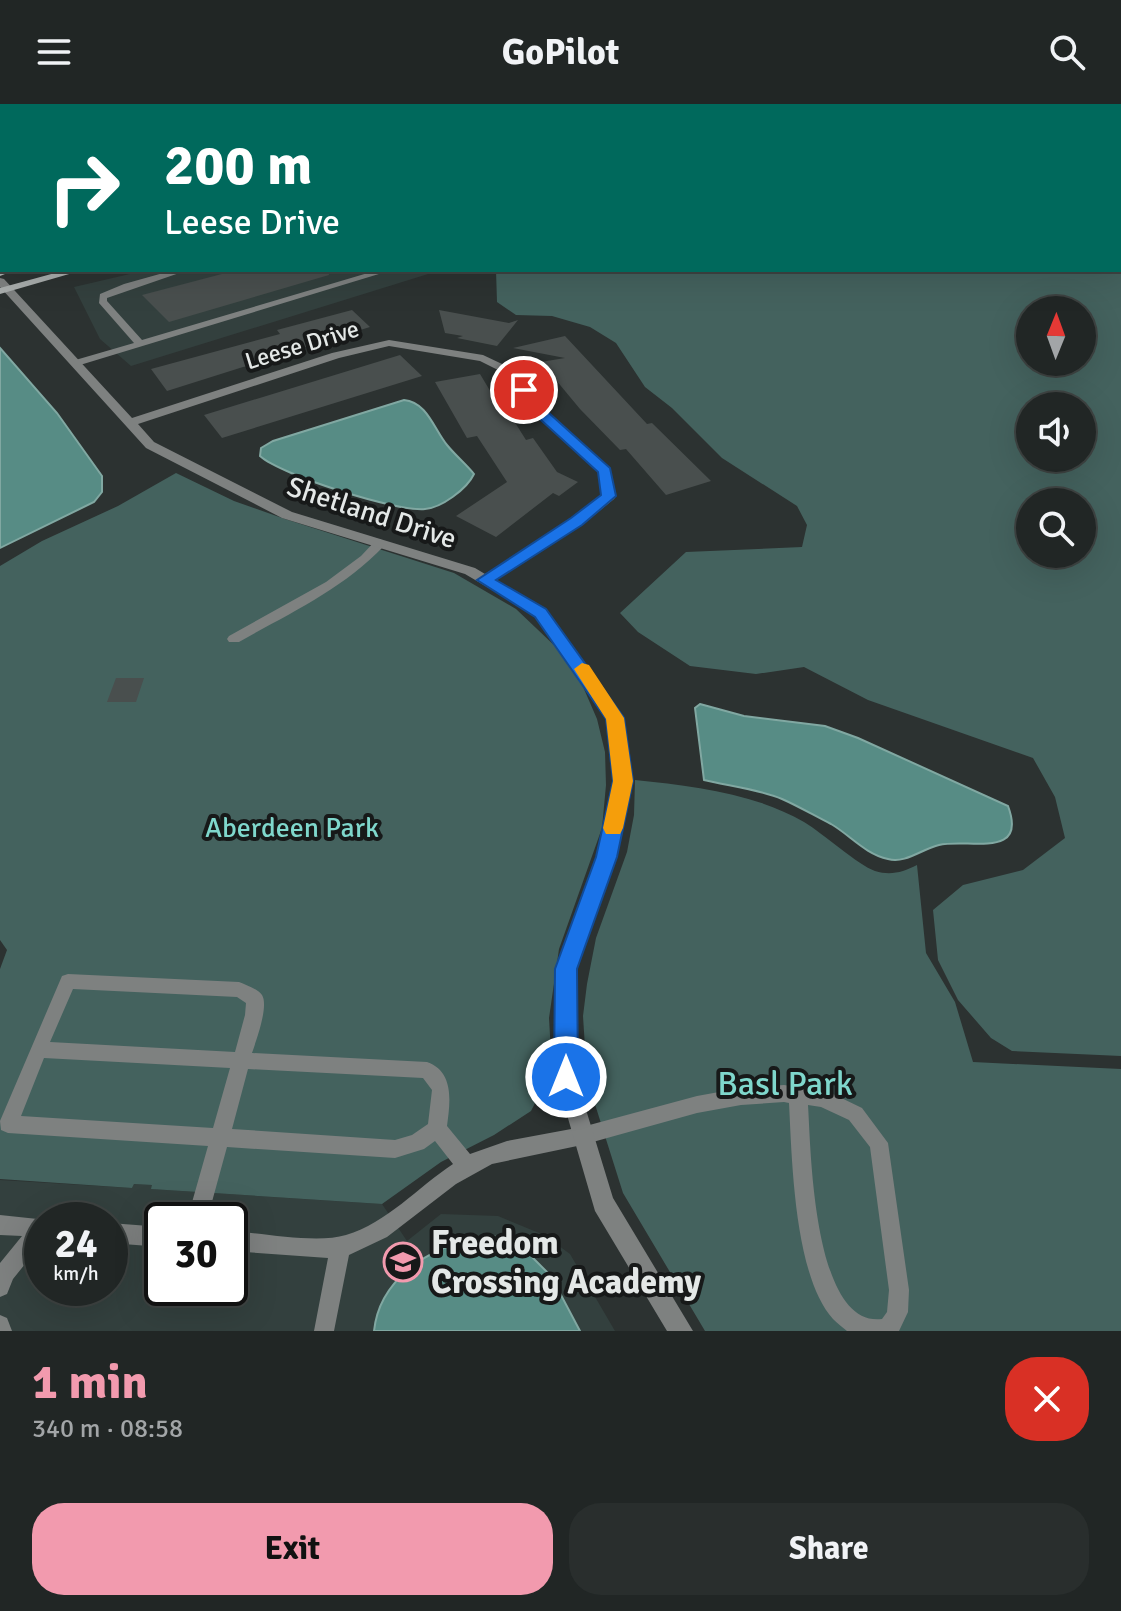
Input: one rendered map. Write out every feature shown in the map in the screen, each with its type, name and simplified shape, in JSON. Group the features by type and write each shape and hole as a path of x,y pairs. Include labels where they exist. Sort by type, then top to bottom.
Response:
{"main road":[{"path":"3,287 69,272"}],"street":[{"name":"Shetland Drive","path":"3,287 150,445 287,515 470,571 541,613 615,718 623,781 606,857 566,969 566,1077 603,1203 681,1331"},
{"name":"Leese Drive","path":"130,423 336,355 389,343 483,358 515,374 533,406 605,471 609,496 577,522 485,580"}],"lane":[{"path":"140,344 102,301 103,296 177,272"},
{"path":"76,363 381,272"},
{"path":"234,639 337,581 363,563 380,543"},
{"path":"202,1202 220,1137 241,1061 254,1015 255,999 239,990 68,981 8,1124 220,1137 395,1149 417,1143 437,1129"},
{"path":"38,1050 427,1070 438,1079 442,1090 437,1129 467,1166"},
{"path":"248,1242 340,1247 376,1235 467,1166 498,1153 583,1136 665,1113 751,1094 798,1095 841,1104 859,1115 872,1129 879,1143 899,1290 898,1313 892,1325 882,1331 866,1330 850,1322 821,1276 812,1250 798,1095"},
{"path":"2,1227 24,1228"},
{"path":"324,1331 340,1247"},
{"path":"0,1287 6,1272 24,1250"},
{"path":"0,1325 2,1331"}],"shaded area":[{"path":"138,272 435,272 131,366 100,339 74,287"},
{"path":"0,348 57,413 102,476 102,492 94,502 0,548"},
{"path":"404,400 424,411 447,445 474,474 460,491 431,508 411,508 366,499 291,473 260,456 261,448 273,441"},
{"path":"700,704 744,716 825,726 858,738 1008,806 1012,823 1010,834 992,843 939,845 894,860 880,857 831,824 782,799 704,780 695,708"},
{"name":"Freedom Crossing Academy","path":"0,1180 132,1188 134,1184 152,1185 152,1189 382,1204 407,1241 441,1214 498,1216 544,1235 570,1254 615,1331 0,1331"},
{"path":"493,1236 519,1244 551,1276 580,1331 374,1331 388,1293 400,1277 416,1264 453,1245"}],"green space":[{"path":"496,272 1121,272 1121,1056 1012,1051 991,1038 958,1000 938,960 933,910 963,885 1023,870 1065,838 1055,797 1033,758 868,700 804,667 756,674 690,666 638,632 620,613 686,552 802,547 807,525 797,506 722,458 672,408 645,387 616,343 590,327 552,316 516,315 497,302"},
{"name":"Aberdeen Park","path":"176,473 234,501 454,573 516,609 557,648 581,682 597,719 605,752 602,828 559,949 549,1018 552,1070 531,1111 494,1135 441,1162 382,1204 151,1189 152,1185 134,1184 132,1188 0,1179 0,969 7,950 0,940 0,566 42,541 118,506"},
{"name":"Basl Park","path":"635,780 700,788 765,804 804,822 875,871 897,872 917,865 926,953 955,1002 973,1062 1121,1069 1121,1331 705,1331 623,1193 587,1079 583,1016 587,984 596,938 627,852 634,815"}],"building":[{"path":"229,272 328,272 329,275 169,322 142,295"},
{"path":"352,310 370,327 279,355 283,359 243,367 167,391 151,369 280,334 277,330"},
{"path":"439,310 509,323 518,320 497,346 445,333"},
{"path":"565,336 647,424 652,423 711,481 666,495 626,449 620,450 580,409 541,362 565,358 513,348"},
{"path":"400,355 422,376 222,438 204,415"},
{"path":"480,374 504,414 509,413 526,440 533,438 557,472 578,482 559,496 553,493 496,537 456,516 507,482 477,436 467,438 435,382"},
{"path":"116,678 144,678 136,702 107,702"}],"slow traffic":[{"path":"582,669 615,718 623,781 613,828"}],"place":[{"name":"Freedom Crossing Academy","path":"403,1262"}],"route":[{"path":"524,390 533,406 605,471 609,496 577,522 485,580 541,613 615,718 623,781 606,857 566,969 566,1077"}]}
